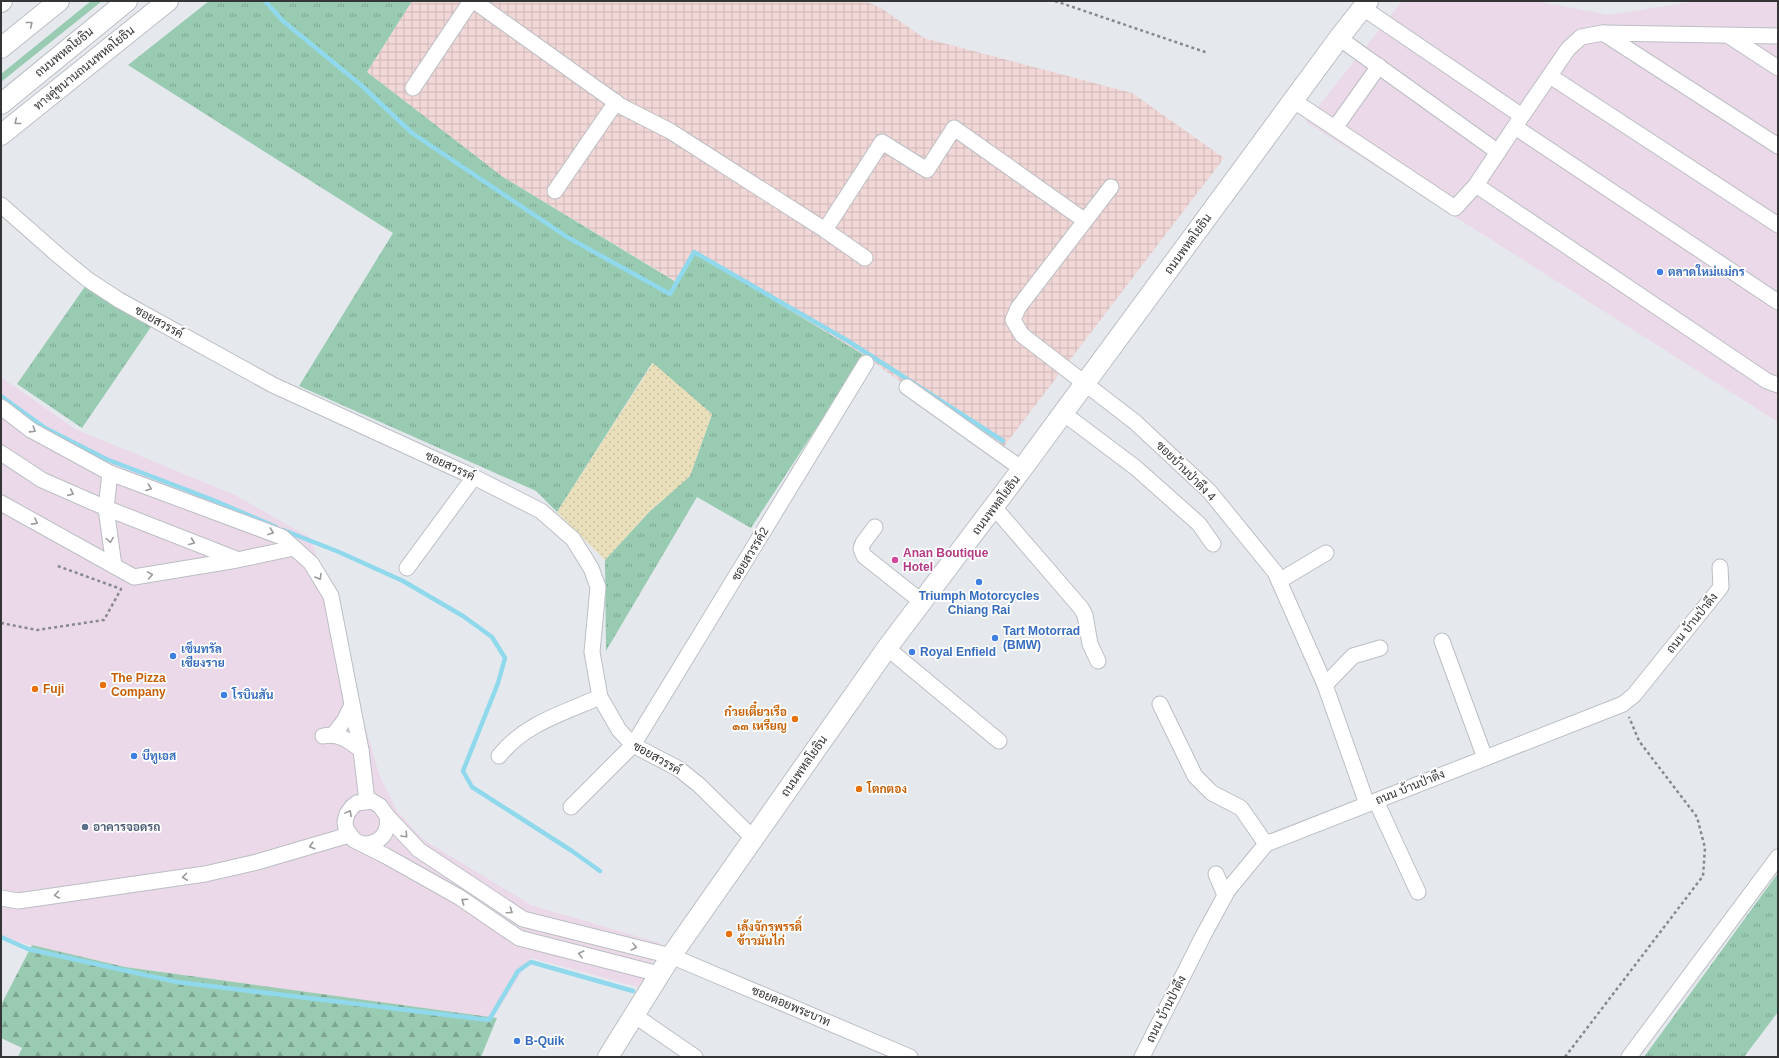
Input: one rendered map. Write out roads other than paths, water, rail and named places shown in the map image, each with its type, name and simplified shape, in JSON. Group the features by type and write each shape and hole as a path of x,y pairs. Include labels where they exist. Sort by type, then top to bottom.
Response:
{"main road":[{"path":"1,48 59,1"},
{"path":"74,76 127,1"},
{"name":"ถนนพหลโยธิน","path":"1,104 127,1"},
{"name":"ทางคู่ขนานถนนพหลโยธิน","path":"1,135 168,1"},
{"name":"ถนนพหลโยธิน","path":"608,1057 671,956 887,648 1022,470 1339,38 1366,4"}],"street":[{"path":"413,88 472,1 616,102 670,131 825,230 865,258"},
{"path":"1366,4 1518,122 1778,302"},
{"path":"1602,33 1778,146"},
{"path":"1294,100 1455,208 1476,185 1568,48 1581,37 1602,33 1778,36"},
{"path":"1729,36 1778,68"},
{"path":"1339,38 1498,152"},
{"path":"1335,128 1379,66"},
{"path":"1550,76 1778,225"},
{"path":"555,191 616,102"},
{"path":"825,230 882,142 927,170 954,128 1084,220 1111,187"},
{"path":"1476,185 1767,381 1778,385"},
{"name":"ซอยสวรรค์","path":"1,205 70,265 119,300 273,385 474,477 541,511 572,539 591,568 598,587 592,652 600,697 619,730 633,745 679,769 694,781 753,838"},
{"name":"ซอยบ้านป่าตึง 4","path":"1084,220 1018,308 1013,320 1022,335 1135,422 1208,491 1276,577 1325,685 1372,802 1418,892"},
{"name":"ซอยสวรรค์2","path":"572,808 633,745 866,362"},
{"path":"907,387 1022,470"},
{"path":"1,407 31,430 110,473 282,536 310,563 331,596 360,750 367,801"},
{"path":"1063,413 1136,468 1199,524 1213,544"},
{"path":"1,453 42,480 106,508 237,560"},
{"path":"110,473 106,508 114,566"},
{"path":"407,568 474,477"},
{"path":"1,503 134,578 237,560 294,548"},
{"path":"994,507 1081,608 1084,615 1090,644 1098,661"},
{"path":"875,527 863,543 861,549 864,556 922,602"},
{"path":"1276,577 1326,553"},
{"name":"ถนน บ้านป่าตึง","path":"1142,1057 1225,894 1266,844 1623,704 1634,695 1722,587 1720,567"},
{"path":"1442,641 1485,758"},
{"path":"887,648 999,741"},
{"path":"1325,685 1353,656 1380,648"},
{"path":"499,756 508,745 528,730 600,697"},
{"path":"1160,704 1195,776 1212,793 1241,808 1266,844"},
{"path":"352,705 344,721 329,735 351,742 360,750"},
{"path":"363,844 376,842 383,837 388,827 387,816 380,806 367,801 358,803 352,807 347,814 345,822 349,835 354,840 459,897 519,938 659,974"},
{"name":"ซอยดอยพระบาท","path":"387,816 420,850 523,919 671,956 910,1057"},
{"path":"1,898 18,900 205,874 257,862 349,835"},
{"path":"1629,1057 1778,857"},
{"path":"1216,874 1225,894"},
{"path":"634,1015 695,1057"}],"waterway":[{"path":"265,1 283,21 361,85 412,133 567,237 670,294 694,252 848,341 1003,441"},
{"path":"1,396 45,428 106,459 213,500 276,527"},
{"path":"283,530 339,552 403,581 463,616 492,637 505,658 498,683 463,771 472,787 572,851 600,871"},
{"path":"1,937 28,949 177,982 489,1020 518,971 531,962 633,991"}],"place":[{"name":"ตลาดใหม่แม่กร","path":"1660,272"},
{"name":"Anan Boutique Hotel","path":"895,560"},
{"name":"Triumph Motorcycles Chiang Rai","path":"979,582"},
{"name":"Tart Motorrad (BMW)","path":"995,638"},
{"name":"Royal Enfield","path":"912,652"},
{"name":"เซ็นทรัล เชียงราย","path":"173,656"},
{"name":"The Pizza Company","path":"103,685"},
{"name":"Fuji","path":"35,689"},
{"name":"โรบินสัน","path":"224,695"},
{"name":"ก๋วยเตี๋ยวเรือ ๑๓ เหรียญ","path":"795,719"},
{"name":"บีทูเอส","path":"134,756"},
{"name":"โตกตอง","path":"859,789"},
{"name":"อาคารจอดรถ","path":"85,827"},
{"name":"เล้งจักรพรรดิ์ ข้าวมันไก่","path":"729,934"},
{"name":"B-Quik","path":"517,1041"}]}
